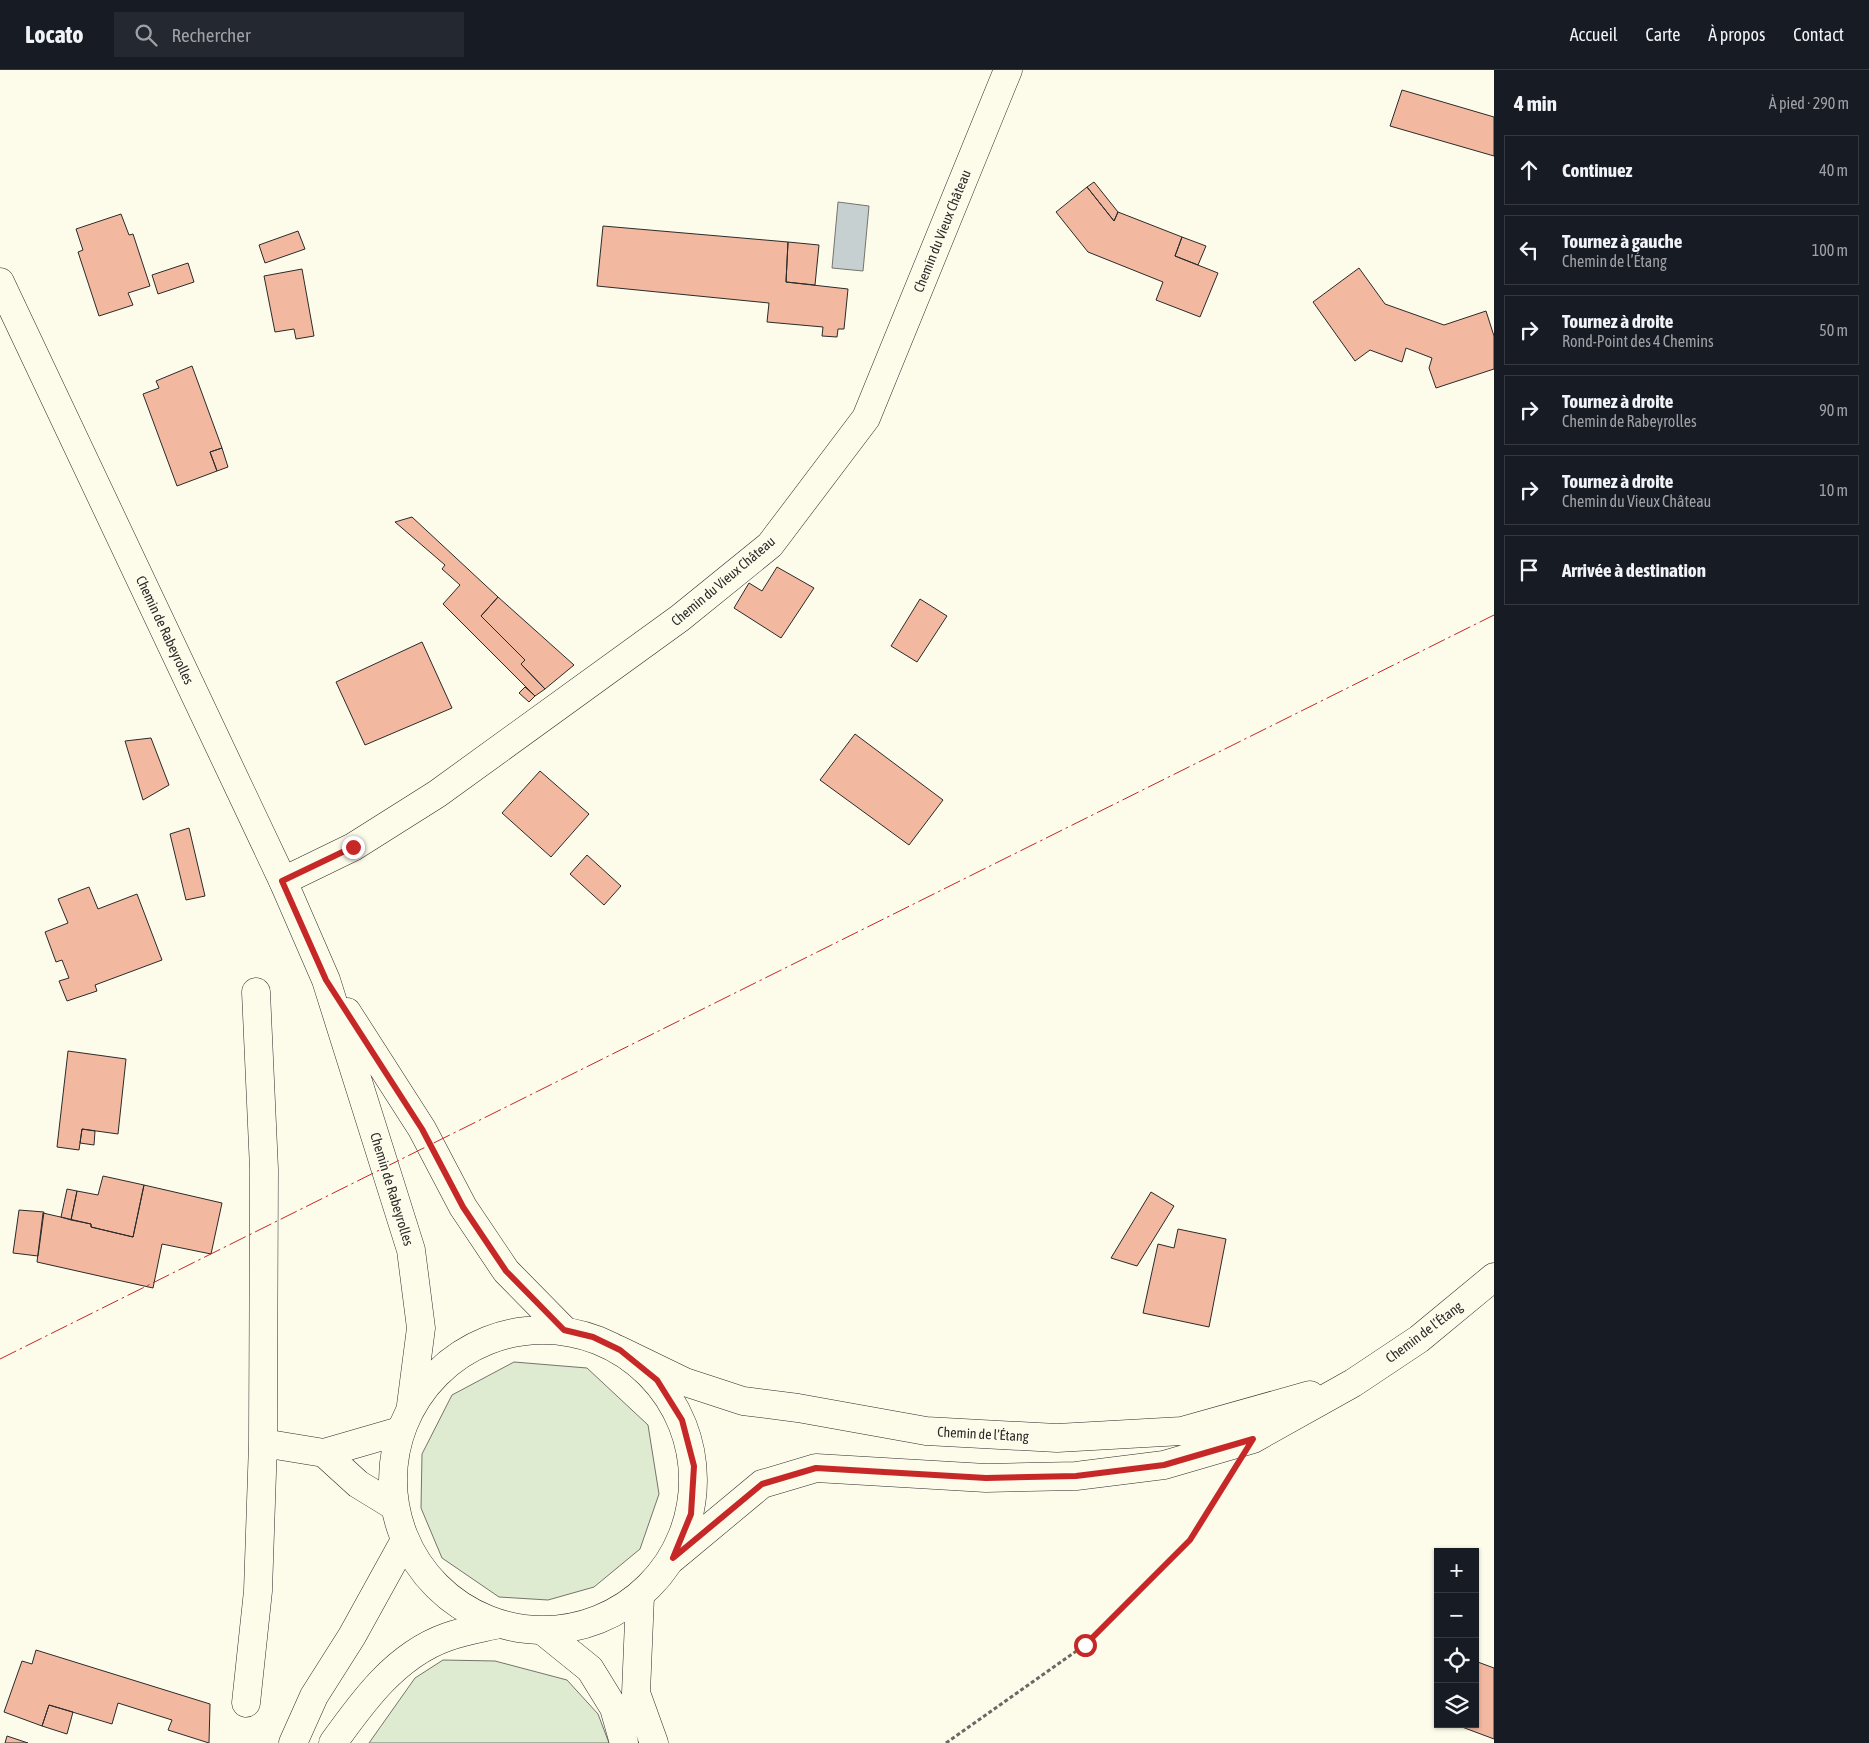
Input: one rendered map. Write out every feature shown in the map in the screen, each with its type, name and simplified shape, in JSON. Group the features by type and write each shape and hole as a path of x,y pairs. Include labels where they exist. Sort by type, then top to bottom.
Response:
{"main road":[{"name":"Chemin du Vieux Château","path":"282,881 353,847 437,794 680,618 770,545 866,418 1008,70"},
{"name":"Chemin de Rabeyrolles","path":"0,282 282,881 326,980 411,1250 421,1328 411,1405"},
{"name":"Chemin de Rabeyrolles","path":"326,980 422,1129 463,1207 506,1271 564,1330"},
{"path":"246,1704 258,1591 264,1443 264,1169 256,992"},
{"name":"Chemin de l’Étang","path":"673,1558 762,1484 816,1468 986,1478 1076,1476 1164,1465 1253,1439 1352,1383 1420,1339 1494,1277"},
{"path":"519,1330 564,1330 593,1337 620,1350 657,1380 682,1420 694,1466 691,1514 673,1558 640,1596 595,1622 544,1631 499,1624 460,1606 427,1577 404,1540 394,1506 392,1468 400,1431 411,1405 440,1369 476,1344 519,1330"},
{"name":"Chemin de l’Étang","path":"620,1350 685,1382 742,1400 926,1431 1057,1438 1182,1431 1352,1383"},
{"path":"264,1443 324,1452 400,1431"},
{"path":"324,1452 358,1484 394,1506"},
{"path":"293,1743 314,1696 352,1636 404,1540"},
{"path":"640,1596 636,1693 654,1743"},
{"path":"333,1743 366,1697 402,1662 446,1637 499,1624"},
{"path":"544,1631 590,1669 614,1708 624,1743"}],"path":[{"path":"946,1743 1092,1638 1190,1540 1253,1439"}],"green space":[{"path":"514,1362 587,1368 648,1425 659,1494 640,1549 594,1587 548,1600 499,1597 442,1558 421,1508 422,1454 452,1395"},
{"path":"443,1660 495,1661 567,1680 598,1714 609,1743 369,1743 415,1678"}],"shaded area":[{"path":"838,202 869,206 863,271 832,268"}],"building":[{"path":"1402,90 1494,117 1494,156 1390,126"},
{"path":"1094,182 1118,212 1114,221 1087,187"},
{"path":"1087,187 1114,221 1118,212 1182,237 1175,256 1218,273 1200,317 1156,300 1163,282 1088,252 1056,212"},
{"path":"121,214 129,235 133,234 150,286 128,293 133,305 99,316 78,252 83,250 76,229"},
{"path":"603,226 788,242 786,282 848,289 844,329 838,329 837,337 822,336 823,327 767,322 769,303 597,286"},
{"path":"298,231 305,249 265,263 259,245"},
{"path":"1182,237 1206,246 1198,265 1175,256"},
{"path":"788,242 819,245 815,285 786,282"},
{"path":"188,263 194,282 158,294 152,275"},
{"path":"1359,268 1385,304 1444,325 1486,311 1494,336 1494,369 1436,388 1429,368 1432,358 1406,348 1402,362 1370,350 1355,361 1313,302"},
{"path":"302,269 314,336 296,339 294,329 275,332 264,276"},
{"path":"192,366 222,448 210,452 217,471 177,486 143,394 159,388 156,381"},
{"path":"222,448 228,467 217,471 210,452"},
{"path":"412,517 498,597 481,616 525,660 521,664 545,689 535,696 443,604 460,585 442,569 445,565 395,522"},
{"path":"777,567 814,588 781,638 734,608 749,583 762,591"},
{"path":"498,597 574,665 545,689 521,664 525,660 481,616"},
{"path":"920,599 947,616 917,662 891,646"},
{"path":"422,642 452,708 365,745 336,682"},
{"path":"525,687 535,696 529,702 519,693"},
{"path":"855,734 943,800 909,845 820,780"},
{"path":"151,738 169,785 143,800 125,741"},
{"path":"540,771 589,814 551,857 502,813"},
{"path":"189,828 205,896 186,900 170,834"},
{"path":"587,855 621,886 604,905 570,874"},
{"path":"89,887 98,909 137,894 162,960 95,985 97,991 67,1001 59,981 69,978 62,960 56,962 45,932 68,923 58,899"},
{"path":"68,1051 126,1059 118,1134 82,1129 79,1150 57,1147"},
{"path":"82,1129 95,1131 94,1145 80,1143"},
{"path":"103,1176 144,1185 133,1237 71,1220 77,1191 98,1195"},
{"path":"144,1185 222,1203 211,1254 162,1244 153,1288 37,1262 43,1213 91,1224 91,1227 133,1237"},
{"path":"67,1189 77,1191 71,1220 61,1217"},
{"path":"1151,1192 1174,1206 1137,1266 1111,1258"},
{"path":"19,1210 44,1212 38,1256 13,1253"},
{"path":"1178,1229 1226,1239 1209,1327 1143,1313 1158,1244 1174,1248"},
{"path":"36,1650 210,1704 209,1743 168,1730 172,1720 118,1703 112,1724 49,1705 42,1726 4,1712 22,1661 32,1664"},
{"path":"1479,1662 1494,1668 1494,1739 1465,1728 1479,1728"},
{"path":"49,1705 73,1712 67,1734 42,1726"},
{"path":"7,1736 28,1743 5,1743"}],"power":[{"path":"0,1359 1494,615"}],"route":[{"path":"353,847 282,881 326,980 422,1129 463,1207 506,1271 564,1330 593,1337 620,1350 657,1380 682,1420 694,1466 691,1514 673,1558 762,1484 816,1468 986,1478 1076,1476 1164,1465 1253,1439 1190,1540 1085,1645"}]}
